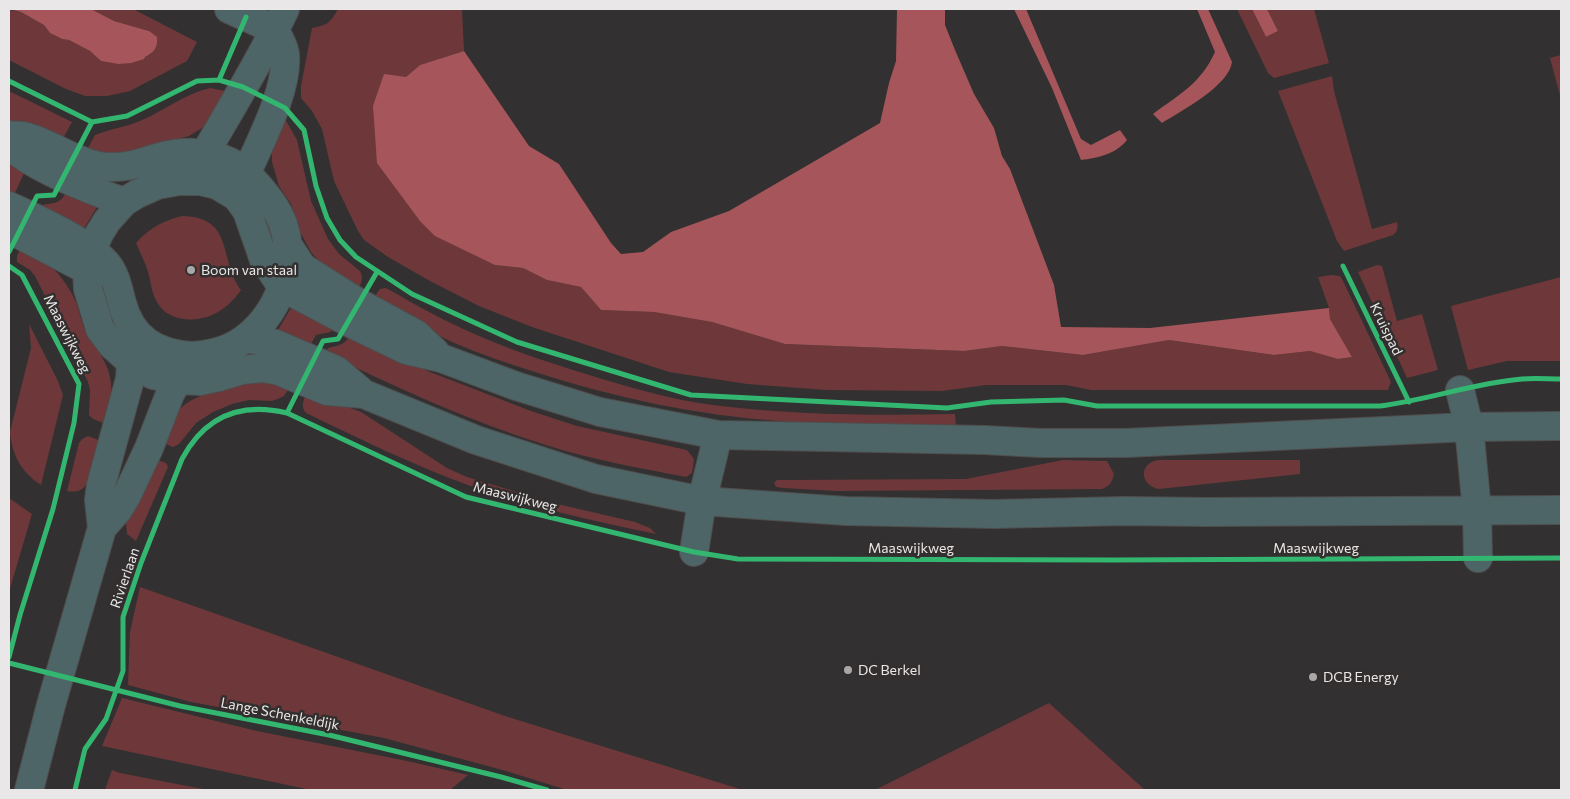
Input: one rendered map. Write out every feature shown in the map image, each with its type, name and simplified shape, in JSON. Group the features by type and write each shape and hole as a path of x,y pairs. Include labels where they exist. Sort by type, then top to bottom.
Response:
{"street":[{"path":"228,9 280,19"},
{"path":"190,180 280,19"},
{"path":"247,172 276,103 283,77 285,54 280,19"},
{"path":"9,135 26,137 94,164 108,167 128,166 177,153 216,156 230,162 247,172 276,208 284,225 288,266 274,305 261,324 246,338 229,348 211,354 178,355 163,351 138,335 129,321 114,274 107,264 90,260 9,228"},
{"path":"9,145 19,155 63,177 124,202"},
{"path":"1561,426 1469,427 1126,443 1040,443 984,440 718,435 600,412 516,386 441,358 406,350 348,322 282,287 264,260 247,211 237,197 217,185 200,180 157,186 137,194 124,202 107,221 90,260 88,289 100,328 112,345 131,362 152,375 178,380 200,381 242,370 263,368 279,370 327,391 364,394 476,440 596,479 702,501 846,511 984,514 1124,511 1561,510"},
{"path":"9,206 90,260"},
{"path":"286,244 302,267 359,304 416,334 441,358"},
{"path":"246,338 276,344 336,370 364,394"},
{"path":"102,528 118,510 127,495 170,394 192,356"},
{"path":"29,790 51,705 102,528 99,500 101,485 130,379 131,362"},
{"path":"1460,390 1469,427 1477,511 1478,558"},
{"path":"694,552 702,501 718,435"}],"shaded area":[{"path":"9,9 91,9 114,21 149,31 157,37 157,44 151,54 144,59 131,63 118,64 101,61 90,51 50,33 44,25 21,12"},
{"path":"91,9 133,9 197,42 187,61 130,91 107,96 85,96 66,89 9,60 9,10 21,12 44,25 50,33 90,51 101,61 118,64 150,55 156,47 149,31 114,21"},
{"path":"338,9 462,9 464,51 420,65 406,77 495,265 523,268 547,280 581,287 601,310 654,312 712,322 785,344 964,351 1002,346 1083,355 1169,340 1274,355 1310,351 1338,359 1352,357 1330,319 1329,308 1318,277 1331,275 1340,276 1343,281 1391,382 1388,390 1091,390 1066,385 986,385 942,391 826,390 747,384 669,372 532,327 479,306 430,281 388,257 364,240 358,231 334,181 322,129 312,111 301,98 301,86 312,28 328,23"},
{"path":"897,9 945,9 945,25 974,94 994,128 1002,156 1010,169 1054,285 1061,327 1150,328 1329,308 1330,319 1352,357 1338,359 1310,351 1274,355 1169,340 1083,355 1002,346 964,351 785,344 712,322 654,312 601,310 581,287 547,280 523,268 495,265 435,236 420,221 377,163 373,106 384,74 406,77 420,65 464,51 529,146 559,164 611,243 621,254 643,252 671,232 729,211 880,123 896,61"},
{"path":"1014,9 1026,9 1081,139 1091,145 1120,130 1127,140 1118,149 1100,156 1081,160 1052,88"},
{"path":"1197,9 1208,9 1232,62 1229,71 1214,89 1162,123 1153,114 1181,94 1196,80 1215,52"},
{"path":"1237,9 1252,9 1266,37 1278,31 1267,9 1314,9 1329,63 1274,78 1268,73"},
{"path":"1252,9 1267,9 1278,31 1266,37"},
{"path":"1561,55 1561,99 1550,58"},
{"path":"1332,76 1334,91 1372,229 1397,222 1398,226 1397,231 1393,235 1344,251 1337,241 1278,91"},
{"path":"210,88 226,91 212,122 189,136 117,155 87,150 95,135 140,121 191,94"},
{"path":"9,91 72,122 62,140 9,120"},
{"path":"285,119 297,140 311,201 328,239 339,254 360,271 362,279 357,291 319,261 311,252 300,232 291,204 279,186 272,162 272,154 281,120"},
{"path":"9,160 26,169 13,197 9,195"},
{"path":"67,190 98,205 82,232 39,210 43,205 60,201"},
{"path":"182,216 199,218 210,224 218,232 234,278 241,290 221,310 205,318 182,319 174,317 161,308 153,294 147,268 136,243 157,226"},
{"path":"22,245 47,262 66,284 76,302 84,328 104,361 111,384 110,408 106,424 93,419 89,415 90,390 88,382 35,276 30,270 17,262 17,256"},
{"path":"1377,265 1382,266 1397,321 1422,314 1438,370 1407,378 1358,272"},
{"path":"1561,277 1561,361 1507,361 1468,370 1451,306"},
{"path":"386,288 454,325 508,348 586,374 657,394 713,405 773,411 864,415 955,414 956,425 800,423 687,410 627,398 527,370 452,342 372,300 380,289"},
{"path":"294,303 334,329 330,332 316,335 310,346 278,330"},
{"path":"29,324 58,381 63,395 41,485 23,469 15,455 10,432 31,348"},
{"path":"351,334 430,372 531,411 577,426 687,450 694,459 692,473 686,477 582,455 520,437 463,415 325,353 328,348 344,342"},
{"path":"262,381 290,387 284,396 278,399 271,401 249,400 232,404 213,412 196,423 179,444 173,447 161,442 175,416 188,402 208,393"},
{"path":"307,392 361,412 447,468 467,477 553,503 635,522 650,528 656,534 536,506 465,484 425,468 306,413 303,405"},
{"path":"88,436 101,441 89,480 78,491 67,491 79,443"},
{"path":"154,459 166,463 168,467 136,541 127,534 126,523"},
{"path":"1063,460 1107,461 1114,474 1109,485 1102,489 836,491 783,488 776,487 774,483 777,480 966,479"},
{"path":"1158,460 1300,460 1300,474 1159,489 1148,484 1144,475 1144,470 1147,466 1151,462"},
{"path":"9,498 32,514 9,592"},
{"path":"140,587 505,716 743,790 567,790 506,771 384,738 191,702 128,685 130,632"},
{"path":"122,698 257,731 468,775 450,790 311,790 102,746"},
{"path":"1049,703 1145,790 875,790"},
{"path":"112,770 120,773 208,790 105,790"}],"cycle path":[{"path":"219,80 246,17"},
{"path":"9,81 92,122 127,116 197,81 219,80 243,87 285,108 304,130 316,186 327,218 340,240 356,257 412,294 517,342 691,395 947,408 991,402 1064,400 1097,406 1380,406 1504,381 1561,379"},
{"path":"9,252 37,196 54,195 92,122"},
{"name":"Maaswijkweg","path":"9,266 22,275 79,384 74,423 53,509 9,657"},
{"name":"Kruispad","path":"1343,266 1409,402"},
{"path":"287,413 323,341 338,339 377,272"},
{"name":"Maaswijkweg","path":"75,790 85,749 106,719 123,671 123,617 141,563 182,459 191,444 202,432 213,423 240,411 270,410 287,413 466,497 694,552 738,559 1561,558"},
{"name":"Lange Schenkeldijk","path":"9,663 180,706 329,735 547,790"}],"place":[{"name":"Boom van staal","path":"191,270"},
{"name":"DC Berkel","path":"848,670"},
{"name":"DCB Energy","path":"1313,677"}]}
